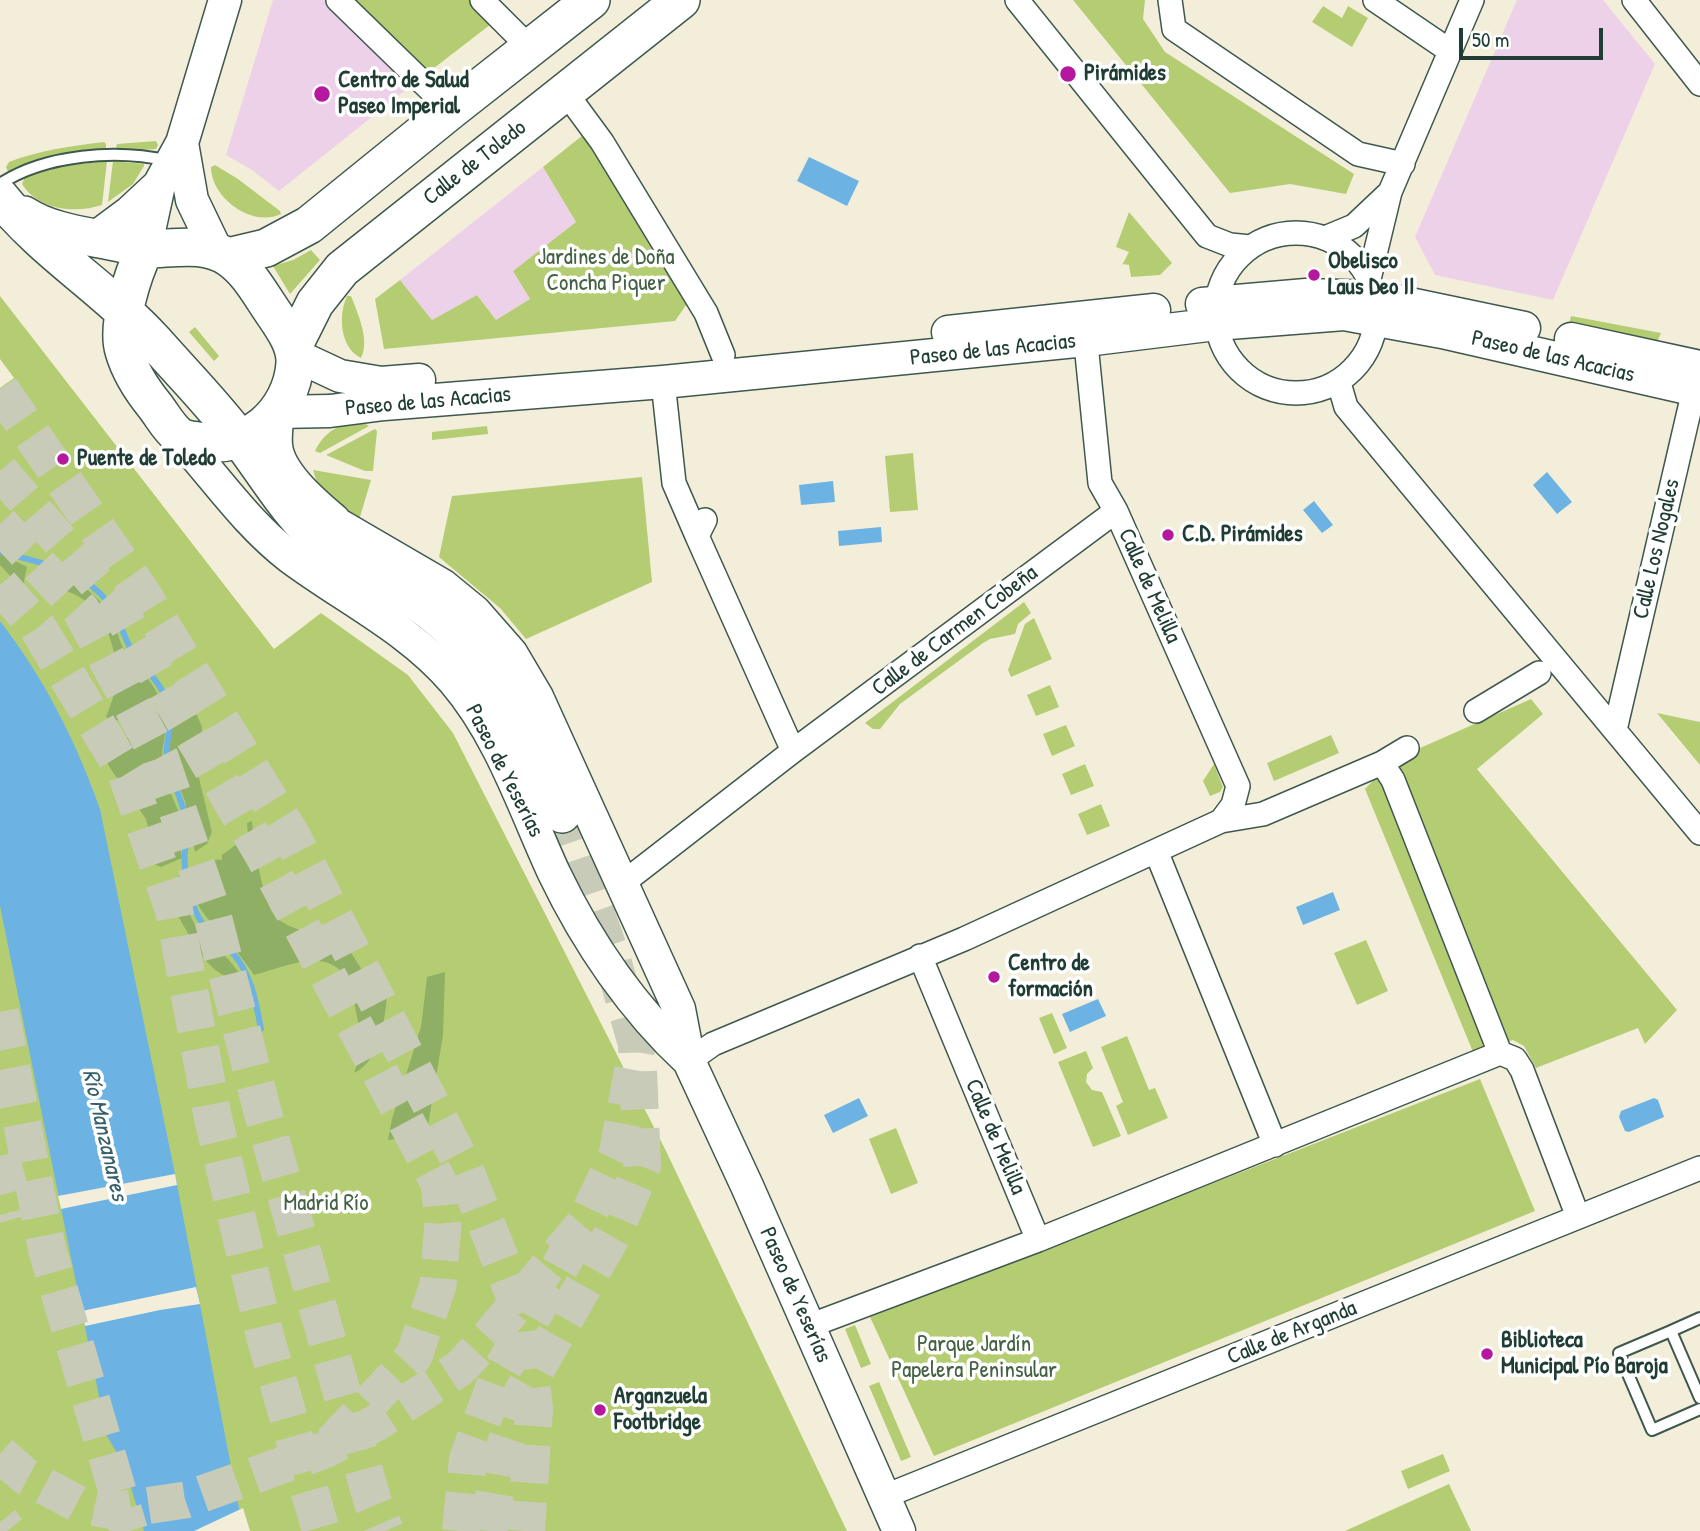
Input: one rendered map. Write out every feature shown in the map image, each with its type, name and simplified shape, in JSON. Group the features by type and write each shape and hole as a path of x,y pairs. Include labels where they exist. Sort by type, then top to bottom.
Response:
{"main road":[{"path":"225,0 145,249 138,263 125,312 123,349 143,390 179,437 214,445 240,439 260,429 278,412"},
{"path":"1,195 35,222 145,249 191,247 222,254 266,248 309,225 591,0"},
{"name":"Calle de Toledo","path":"278,412 291,387 294,351 315,303 342,268 681,0"},
{"path":"95,237 130,212 171,163"},
{"path":"171,163 222,254 250,277 281,324 294,351"},
{"name":"Paseo de Yeserías","path":"1,195 39,240 125,312 240,439 279,493 323,543 429,611 456,633 491,675 513,711 562,814"},
{"name":"Paseo de las Acacias","path":"278,412 330,411 397,403 663,382 1216,313 1344,314 1374,298 1455,335 1698,379"},
{"name":"Paseo de las Acacias","path":"294,351 340,376 381,383 1085,329"},
{"name":"Paseo de Yeserías","path":"278,412 275,447 281,463 306,496 334,520"},
{"name":"Paseo de Yeserías","path":"179,437 255,525 288,555 385,621 427,653 454,681 486,728 556,876 596,950 664,1038 689,1061"},
{"name":"Paseo de Yeserías","path":"279,493 334,520 442,585 475,612 511,653 537,697 679,1009 689,1061 715,1114 899,1531"}],"street":[{"path":"338,0 451,110"},
{"path":"482,0 530,48"},
{"path":"1017,0 1207,236 1230,245 1250,247"},
{"path":"1170,0 1174,29 1358,155 1403,164"},
{"path":"1375,0 1450,51"},
{"path":"1374,298 1345,249 1325,238 1306,233 1287,233 1250,247 1234,261 1223,279 1216,313 1226,353 1245,376 1272,391 1303,394 1339,383 1358,366 1371,344 1374,298 1390,192 1472,0"},
{"path":"1634,0 1700,84"},
{"path":"566,93 602,142 706,313 723,355"},
{"path":"1325,238 1354,226 1390,192"},
{"name":"Calle de Melilla","path":"1085,329 1100,483 1116,511 1238,786 1233,806 1222,821"},
{"name":"Calle Los Nogales","path":"1615,730 1698,379"},
{"path":"663,382 674,484 701,528 793,751"},
{"path":"1339,383 1346,407 1700,834"},
{"name":"Calle de Carmen Cobeña","path":"623,883 793,751 1116,511"},
{"path":"1476,711 1539,673"},
{"path":"689,1061 713,1044 920,957 1222,821 1263,814 1382,763 1407,748"},
{"path":"1382,763 1392,780 1500,1053"},
{"path":"1156,852 1275,1145"},
{"name":"Calle de Melilla","path":"920,957 1038,1240"},
{"path":"809,1326 1038,1240 1500,1053 1515,1059 1522,1070 1578,1217"},
{"name":"Calle de Arganda","path":"883,1497 1700,1168"}],"lane":[{"path":"1,195 22,172 42,165 82,158 146,156 171,163"},
{"path":"1700,1318 1619,1353 1652,1430 1700,1409"},
{"path":"1671,1331 1700,1398"}],"shaded area":[{"name":"Centro de Salud Paseo Imperial","path":"273,0 326,0 412,85 279,191 252,170 226,155"},
{"path":"1517,0 1603,0 1655,64 1553,300 1435,275 1415,237"},
{"path":"543,167 576,222 513,271 530,299 496,320 477,295 432,320 400,280"}],"green space":[{"path":"348,0 474,0 495,21 425,75"},
{"path":"1073,0 1145,0 1143,19 1165,52 1354,174 1346,194 1290,184 1230,193"},
{"path":"1323,6 1342,18 1348,6 1368,18 1352,47 1312,22"},
{"name":"Jardines de Doña Concha Piquer","path":"588,131 691,298 675,321 384,349 375,299 400,280 432,320 477,295 496,320 530,299 513,271 576,222 543,167"},
{"path":"156,141 156,149 115,152 117,144"},
{"path":"104,142 106,152 9,174 6,167 9,162 32,154"},
{"path":"107,161 102,205 91,208 58,208 37,200 22,184 25,177 54,167"},
{"path":"113,161 144,166 133,184 108,202"},
{"path":"215,165 238,179 281,214 258,217 235,207 218,189 211,167"},
{"path":"1129,212 1172,263 1160,275 1131,277 1129,265 1123,264 1121,267 1129,252 1116,247"},
{"path":"311,250 320,260 290,294 273,266 293,260"},
{"name":"Madrid Río","path":"0,296 274,649 321,613 408,675 453,733 666,1151 847,1531 0,1531 0,388 14,378 0,359"},
{"path":"347,296 351,296 362,327 364,343 361,358 354,353 345,339 342,312"},
{"path":"1571,316 1661,333 1657,342 1569,325"},
{"path":"195,327 219,356 214,361 189,332"},
{"path":"359,420 369,426 320,453 315,451 333,430"},
{"path":"487,426 488,434 432,440 432,432"},
{"path":"375,429 373,471 365,471 326,455"},
{"path":"913,453 918,510 890,512 885,456"},
{"path":"313,470 371,480 359,520 356,521 319,489"},
{"path":"642,477 652,582 526,639 500,608 439,557 452,496"},
{"path":"0,553 27,567 25,592 0,565"},
{"path":"43,572 64,577 84,587 101,602 113,620 125,652 155,689 158,695 128,718 115,720 106,717 117,676 114,653 102,620 84,600 45,580"},
{"path":"1024,602 1031,613 1018,624 1015,634 983,643 900,704 880,729 873,729 865,723"},
{"path":"1034,618 1052,659 1011,677 1008,670 1025,624"},
{"path":"1050,685 1059,707 1036,716 1027,695"},
{"path":"1531,699 1543,714 1477,769 1677,1010 1645,1044 1638,1028 1536,1068 1524,1046 1513,1040 1473,1052 1365,789 1393,760"},
{"path":"178,707 197,715 202,727 198,774 212,832 207,844 195,852 185,801 168,758 172,709"},
{"path":"164,709 167,721 162,753 166,782 181,817 183,834 180,845 182,858 161,867 154,864 146,819 110,768 93,733 121,739 132,736"},
{"path":"1657,713 1700,722 1700,765"},
{"path":"1066,725 1075,746 1052,756 1043,734"},
{"path":"1331,735 1339,753 1274,781 1267,763"},
{"path":"1085,764 1094,786 1071,795 1062,774"},
{"path":"1214,764 1223,787 1220,792 1210,796 1203,781"},
{"path":"1101,804 1110,826 1087,835 1078,814"},
{"path":"252,821 263,886 276,917 289,926 345,943 372,986 353,990 345,975 335,966 323,962 297,963 254,975 200,908 193,888 196,877 203,867 214,860 222,860 222,855 248,835 247,823"},
{"path":"180,875 194,923 242,978 230,978 219,973 194,944 170,902 170,887"},
{"path":"1366,940 1388,991 1357,1005 1334,953"},
{"path":"445,972 443,1035 425,1144 403,1138 388,1140 421,1027 427,977"},
{"path":"388,988 376,1048 371,1058 354,1073 359,1053 359,1034 352,995"},
{"path":"1052,1013 1067,1048 1054,1054 1039,1018"},
{"path":"1127,1036 1149,1090 1155,1088 1168,1118 1128,1135 1116,1106 1123,1102 1101,1047"},
{"path":"1086,1051 1093,1068 1087,1074 1086,1082 1092,1090 1102,1092 1121,1136 1093,1147 1058,1062"},
{"name":"Parque Jardín Papelera Peninsular","path":"1480,1079 1535,1211 934,1456 870,1317"},
{"path":"896,1128 918,1183 891,1194 869,1139"},
{"path":"855,1325 871,1364 861,1368 845,1329"},
{"path":"879,1382 911,1457 901,1461 869,1386"},
{"path":"1443,1454 1450,1471 1408,1489 1401,1471"},
{"path":"1449,1484 1471,1531 1345,1531"}],"water":[{"path":"809,157 859,181 847,206 797,181"},
{"path":"1547,472 1572,502 1557,514 1533,485"},
{"path":"833,481 835,502 801,505 799,485"},
{"path":"1314,501 1333,525 1322,533 1303,510"},
{"path":"881,527 882,542 839,546 838,531"},
{"name":"Río Manzanares","path":"0,621 31,665 58,711 100,809 175,1174 239,1508 247,1531 144,1531 125,1467 107,1436 0,906"},
{"path":"1333,892 1340,910 1303,925 1296,907"},
{"path":"1098,999 1106,1016 1070,1032 1062,1014"},
{"path":"859,1098 868,1116 833,1133 824,1115"},
{"path":"1654,1098 1658,1100 1664,1117 1629,1132 1625,1131 1619,1117 1621,1111"}],"pier":[{"path":"175,1174 177,1185 61,1209 58,1196"},
{"path":"196,1287 200,1304 85,1326 82,1311"},
{"path":"243,1508 250,1531 194,1531"}],"waterway":[{"path":"0,551 58,568 97,590 112,607 131,649 164,694 171,717 167,759 189,835 185,850 185,871 194,907 201,922 231,951 248,978 261,1029"}],"tunnel":[{"path":"0,389 142,594 291,835 464,1168 524,1319 534,1409 526,1531"},
{"path":"0,471 117,607 262,853 439,1183 443,1224 438,1285 414,1356 325,1450"},
{"path":"0,524 81,610 160,758 210,906 261,1106 373,1503 385,1531"},
{"path":"0,585 38,628 127,775 174,910 213,1118 265,1336 321,1531"},
{"path":"0,1454 25,1476 78,1504 112,1511 185,1500 325,1450 376,1423 460,1368 490,1336 584,1224 617,1155 637,1046 612,958 562,814"},
{"path":"0,1012 47,1249 129,1531"},
{"path":"488,1531 500,1462 523,1392 615,1230 642,1166 637,1046"},
{"path":"0,1156 17,1218"},
{"path":"461,1531 468,1459 498,1377 584,1224"},
{"path":"0,1522 7,1531"}],"place":[{"name":"Pirámides","path":"1068,74"},
{"name":"Centro de Salud Paseo Imperial","path":"322,94"},
{"name":"Obelisco Laus Deo II","path":"1314,275"},
{"name":"Puente de Toledo","path":"63,459"},
{"name":"C.D. Pirámides","path":"1168,535"},
{"name":"Centro de formación","path":"994,977"},
{"name":"Biblioteca Municipal Pío Baroja","path":"1487,1354"},
{"name":"Arganzuela Footbridge","path":"600,1410"}]}
